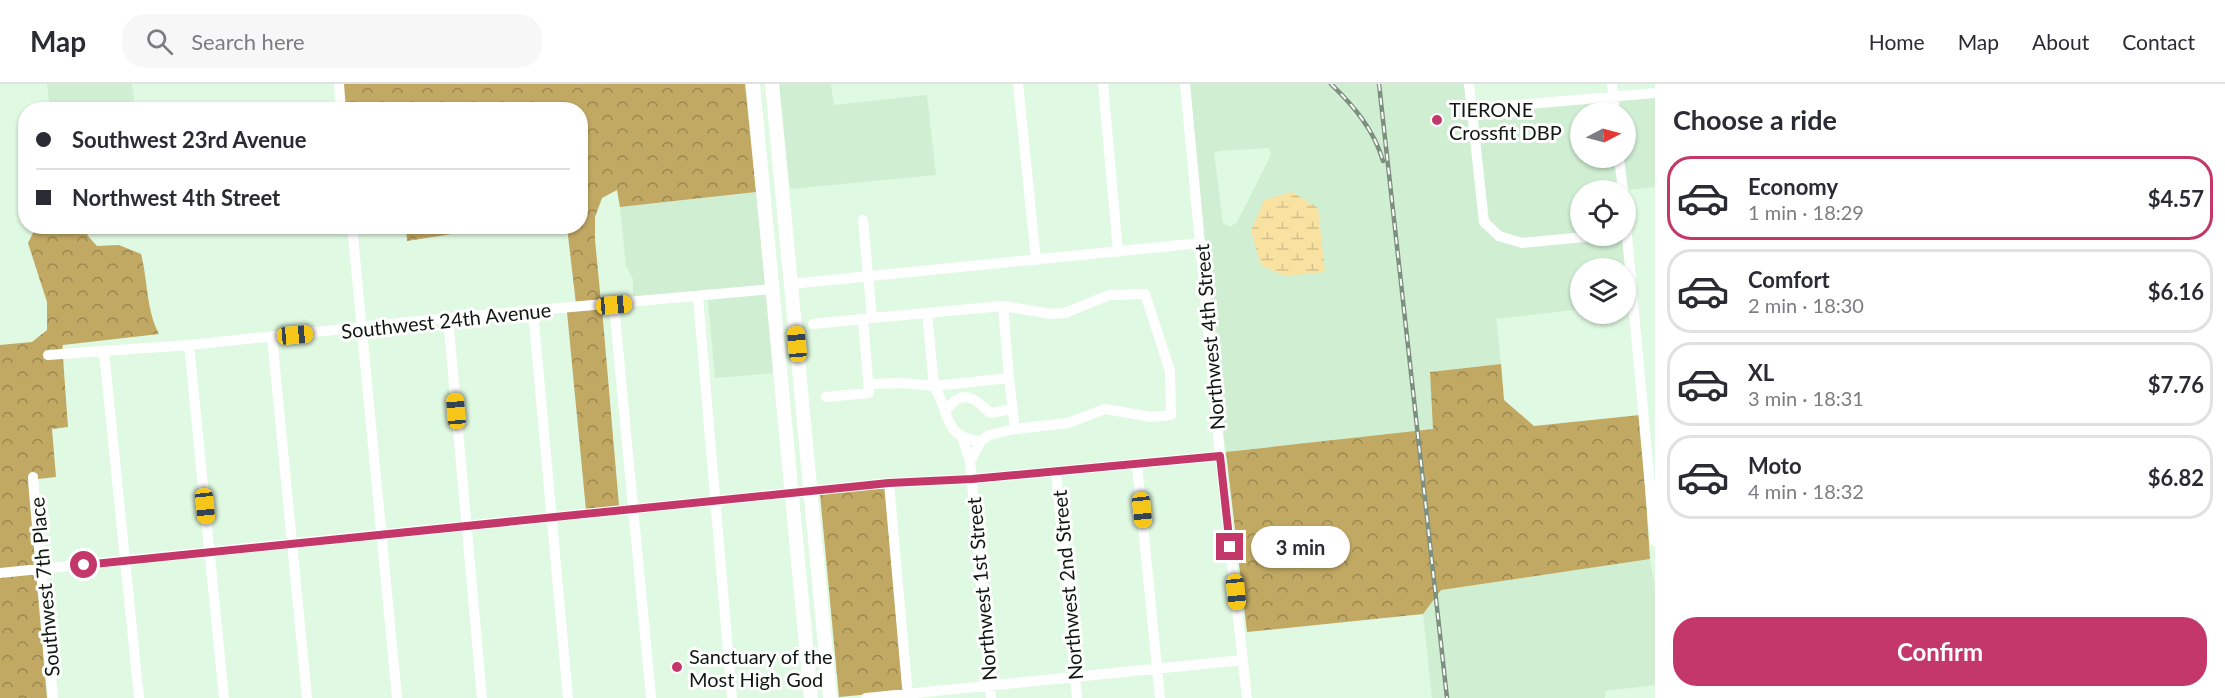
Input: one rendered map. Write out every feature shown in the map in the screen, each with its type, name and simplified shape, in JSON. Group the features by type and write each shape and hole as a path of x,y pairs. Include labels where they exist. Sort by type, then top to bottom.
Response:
{"main road":[{"path":"753,84 811,698"},
{"path":"772,84 830,698"},
{"path":"770,257 783,279 791,284"},
{"path":"772,289 782,293 795,322"},
{"path":"803,615 810,623 816,687 823,698"}],"street":[{"path":"339,84 341,102"},
{"path":"1018,84 1036,260"},
{"path":"1103,84 1118,252"},
{"name":"Northwest 4th Street","path":"1185,84 1220,456 1247,698"},
{"path":"1469,84 1484,222 1499,236 1521,243 1570,238"},
{"path":"1612,84 1614,102"},
{"path":"1472,109 1655,93"},
{"path":"826,397 869,393 869,276 863,220"},
{"path":"353,234 397,698"},
{"path":"791,284 1201,243"},
{"path":"1628,246 1649,414 1655,541"},
{"name":"Southwest 24th Avenue","path":"48,355 189,345 448,318 614,305 772,289"},
{"path":"813,324 868,319 927,313 1003,306 1052,314 1065,313 1109,295 1145,294 1170,371 1171,415 1151,417 1105,409 1068,423 1015,429 985,438 962,437 951,426 934,386 927,313"},
{"path":"698,297 732,698"},
{"path":"614,305 651,698"},
{"path":"1003,306 1015,429"},
{"path":"533,311 568,698"},
{"path":"448,318 482,698"},
{"path":"272,337 307,698"},
{"path":"189,345 224,698"},
{"path":"104,352 139,698"},
{"path":"868,384 903,382 934,386 1009,378"},
{"path":"945,412 956,399 964,396 972,398 990,413 992,424 970,461"},
{"path":"990,413 1013,409"},
{"name":"Northwest 1st Street","path":"962,437 970,461 991,698"},
{"path":"0,573 889,483 972,479 1220,456"},
{"path":"1137,465 1160,698"},
{"name":"Northwest 2nd Street","path":"1056,472 1077,698"},
{"name":"Southwest 7th Place","path":"33,477 53,698"},
{"path":"889,483 908,696"},
{"path":"866,698 908,696 990,685 1243,660"}],"shaded area":[{"path":"47,84 132,84 134,102 49,102"},
{"path":"779,84 831,84 834,105 927,95 936,175 790,189"},
{"path":"1190,84 1465,84 1480,222 1520,246 1570,241 1570,246 1624,246 1625,258 1570,258 1570,310 1496,319 1501,364 1430,372 1434,429 1226,452","holes":["1268,148 1271,153 1237,222 1230,227 1223,223 1214,153"]},
{"path":"1655,97 1655,187 1636,189 1636,180 1626,180 1624,168 1636,168 1636,102 1618,102 1618,100"},
{"path":"1570,104 1570,168 1616,168 1618,180 1570,180 1570,234 1522,239 1502,233 1488,220 1476,112"},
{"path":"756,192 766,287 633,299 633,279 626,266 620,207"},
{"path":"767,294 775,373 715,378 708,300"},
{"path":"1650,559 1655,587 1655,685 1605,691 1605,698 1432,698 1423,614 1441,590"}],"green space":[{"path":"340,84 745,84 756,192 620,207 617,190 602,198 595,217 601,302 576,304 568,234 588,234 588,102 341,102"},
{"path":"1292,192 1318,208 1325,272 1285,276 1261,265 1251,231 1264,200"},
{"path":"32,234 87,234 97,246 119,245 141,254 149,305 159,334 63,345 62,350 44,352 44,359 63,358 68,427 52,429 56,477 38,479 37,473 29,474 30,480 28,481 47,698 0,698 0,345 32,342 47,330 47,302 28,243"},
{"path":"407,234 452,234 407,241"},
{"path":"602,309 619,506 586,510 567,312"},
{"path":"1501,364 1504,400 1534,426 1640,415 1650,559 1441,590 1423,614 1247,632 1226,452 1433,429 1430,372"},
{"path":"885,486 903,691 839,697 820,494"}],"railway":[{"path":"1331,84 1362,119 1383,161"},
{"path":"1379,84 1447,698"}],"place":[{"name":"TIERONE Crossfit DBP","path":"1437,120"},
{"name":"Sanctuary of the Most High God","path":"677,667"}],"route":[{"path":"84,565 889,483 972,479 1220,456 1230,547"}]}
